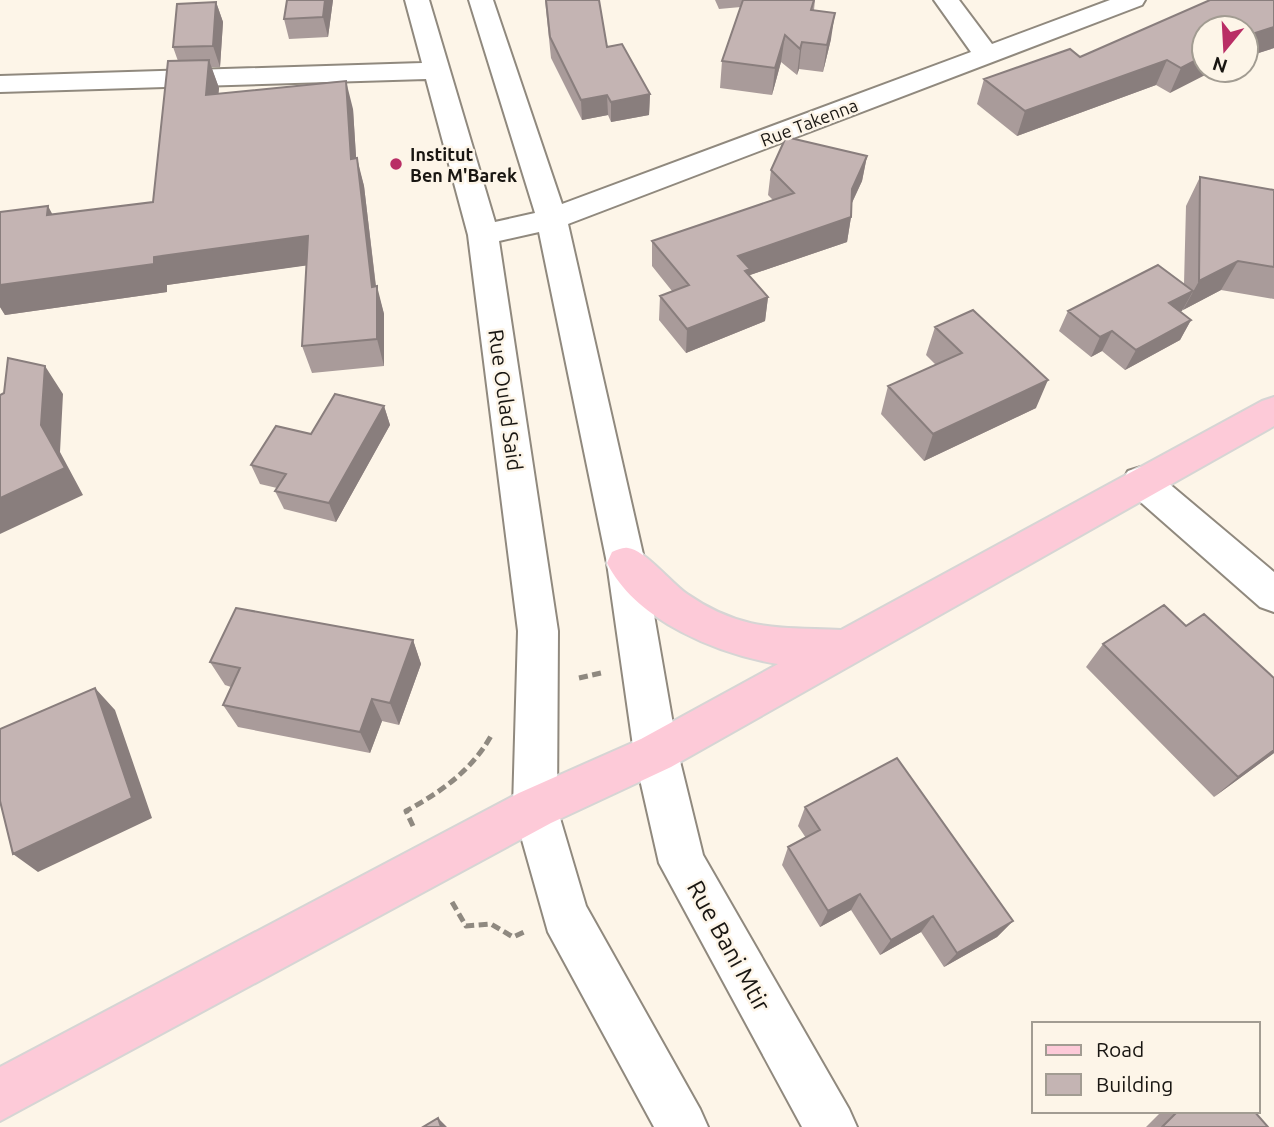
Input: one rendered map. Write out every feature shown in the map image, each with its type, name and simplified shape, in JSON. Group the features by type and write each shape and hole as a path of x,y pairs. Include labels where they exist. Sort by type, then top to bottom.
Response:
{"main road":[{"path":"0,1095 535,808 656,753 1141,481 1274,410"},
{"path":"626,563 683,614 720,632 761,645 804,650 846,646"}],"street":[{"name":"Rue Oulad Said","path":"417,0 483,234 538,632 535,808"},
{"path":"481,0 552,219 626,563 656,753"},
{"path":"946,0 986,54"},
{"name":"Rue Takenna","path":"483,234 552,219 1133,0"},
{"path":"0,84 437,71"},
{"path":"1141,481 1274,595"},
{"name":"Rue Bani Mtir","path":"656,753 682,863 831,1127"},
{"path":"535,808 565,915 682,1127"}],"building":[{"path":"287,0 325,0 323,17 284,19"},
{"path":"546,0 599,0 607,47 622,44 650,94 611,102 607,95 581,100 550,37"},
{"path":"743,0 814,0 811,10 835,13 827,45 802,42 800,49 785,35 775,68 722,61"},
{"path":"1210,0 1274,0 1274,27 1260,32 1260,14 1190,14 1190,63 1181,68 1167,60 1025,111 984,79 1070,49 1080,57"},
{"path":"216,2 213,46 173,47 177,4"},
{"path":"209,60 206,95 346,81 351,159 357,158 372,287 377,286 377,339 302,346 308,236 154,257 154,264 0,285 0,212 48,206 47,215 153,202 168,61"},
{"path":"786,137 867,156 852,189 851,217 738,256 750,269 745,271 768,297 687,329 660,296 689,285 652,241 794,193 771,170"},
{"path":"1200,177 1274,190 1274,267 1238,261 1199,281"},
{"path":"1158,265 1193,291 1169,303 1191,320 1136,350 1112,331 1100,337 1068,311"},
{"path":"973,310 1048,380 933,434 888,386 962,353 935,327"},
{"path":"8,358 45,366 41,425 65,468 0,498 0,395 4,393"},
{"path":"335,394 384,406 329,503 275,491 286,474 251,465 276,426 311,434"},
{"path":"1164,605 1186,626 1204,614 1274,678 1274,750 1238,777 1103,644"},
{"path":"236,608 413,640 390,703 372,699 360,732 223,705 240,668 210,662"},
{"path":"95,688 132,798 13,854 0,801 0,729"},
{"path":"897,758 1013,921 957,953 933,916 891,940 860,894 828,911 788,847 820,830 805,807"},
{"path":"1176,1113 1256,1113 1268,1127 1162,1127"},
{"path":"438,1118 441,1127 423,1127"}],"place":[{"name":"Institut Ben M'Barek","path":"396,164"}]}
